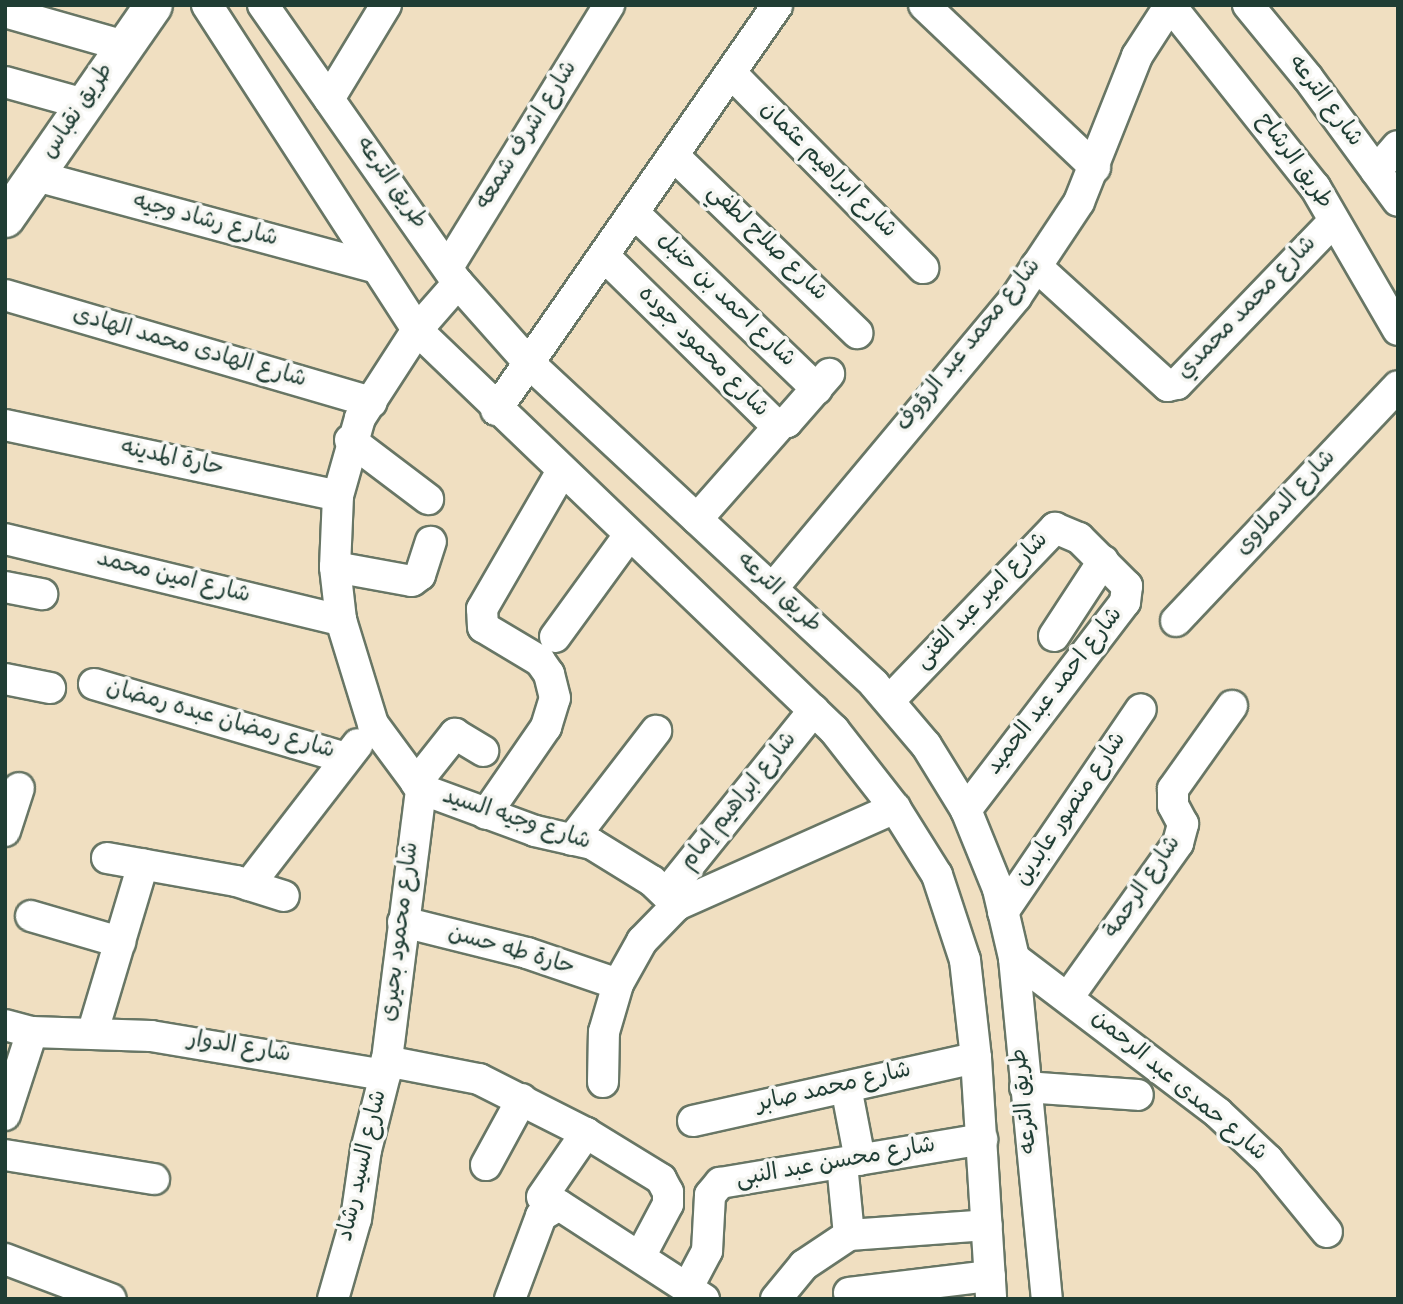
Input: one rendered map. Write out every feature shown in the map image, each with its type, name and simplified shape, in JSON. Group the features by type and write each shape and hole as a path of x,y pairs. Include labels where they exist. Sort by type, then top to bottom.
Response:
{"street":[{"name":"طريق نقباس","path":"5,218 153,5"},
{"name":"طريق الترعه","path":"207,5 417,330 496,410 814,710 895,808 937,875 965,960 976,1058 991,1287"},
{"name":"طريق الترعه","path":"263,5 453,274 529,363 889,701 926,745 965,810 1003,912 1014,958 1047,1299"},
{"path":"329,99 386,5"},
{"name":"شارع اشرف شمعه","path":"419,786 373,724 341,620 335,567 338,496 350,440 453,274 609,5"},
{"name":"شارع احمد بن حنبل","path":"496,410 777,5"},
{"path":"924,5 1095,167"},
{"name":"شارع محمد عبد الرؤوف","path":"772,589 1036,266 1079,202 1137,57 1170,5"},
{"name":"طريق الرشاح","path":"1170,5 1315,187 1398,330"},
{"name":"شارع الترعه","path":"1248,5 1308,78 1398,201"},
{"path":"5,12 124,46"},
{"name":"شارع ابراهيم عثمان","path":"731,73 923,268"},
{"path":"5,82 84,104"},
{"path":"1376,171 1398,146"},
{"name":"شارع صلاح لطفي","path":"674,156 857,333"},
{"name":"شارع رشاد وجيه","path":"36,176 374,267"},
{"name":"شارع احمد بن حنبل","path":"634,213 823,381"},
{"name":"شارع محمد محمدي","path":"1036,266 1168,386 1177,384 1334,221"},
{"name":"شارع محمود جوده","path":"604,256 767,419 780,425 823,381"},
{"name":"شارع الهادى محمد الهادى","path":"5,295 372,402"},
{"name":"شارع الدملاوى","path":"1176,621 1398,386"},
{"name":"حارة المدينه","path":"5,425 338,496"},
{"path":"697,519 780,425"},
{"path":"350,440 428,499"},
{"path":"486,814 554,713 549,674 540,661 483,627 482,609 562,471"},
{"name":"شارع امير عبد الغنى","path":"889,701 1046,534 1055,528 1067,531 1109,567"},
{"path":"555,637 629,536"},
{"name":"شارع امين محمد","path":"5,539 341,620"},
{"path":"335,567 412,581 420,575 431,542"},
{"path":"1054,636 1109,567"},
{"name":"شارع احمد عبد الحميد","path":"965,810 1125,602 1127,586 1109,567"},
{"path":"5,587 42,594"},
{"path":"5,679 50,688"},
{"name":"شارع رمضان عبده رمضان","path":"93,684 346,758"},
{"name":"شارع الرحمة","path":"1069,996 1178,843 1183,824 1173,805 1173,789 1232,706"},
{"name":"شارع منصور عابدين","path":"1003,912 1141,709"},
{"name":"شارع ابراهيم إمام","path":"603,1082 604,1032 618,984 642,941 814,710"},
{"path":"249,885 373,724"},
{"path":"572,840 656,731"},
{"path":"419,786 454,734 483,751"},
{"name":"شارع وجيه السيد","path":"419,786 486,814 603,851 671,899"},
{"name":"شارع محمود بحيرى","path":"386,1068 419,786"},
{"path":"5,831 19,788"},
{"path":"671,899 895,808"},
{"path":"107,858 249,885 284,896"},
{"path":"93,1031 143,864"},
{"path":"31,916 120,942"},
{"name":"حارة طه حسن","path":"403,922 527,953 618,984"},
{"name":"شارع حمدى عبد الرحمن","path":"1014,958 1069,996 1218,1113 1268,1160 1327,1232"},
{"path":"5,1115 19,1029"},
{"name":"شارع الدوار","path":"19,1029 93,1031 467,1076 522,1099 586,1133 666,1186 668,1204 641,1255"},
{"name":"شارع محمد صابر","path":"693,1121 976,1058"},
{"name":"شارع السيد رشاد","path":"333,1299 356,1219 366,1150 386,1068"},
{"path":"846,1087 851,1161 849,1235"},
{"path":"1025,1087 1138,1095"},
{"path":"486,1165 522,1099"},
{"path":"510,1299 541,1216 555,1202 586,1133"},
{"name":"شارع محسن عبد النبى","path":"696,1293 711,1238 713,1188 982,1139"},
{"path":"5,1156 154,1179"},
{"path":"555,1202 641,1255 696,1293"},
{"path":"776,1299 804,1265 849,1235 987,1225"},
{"path":"5,1259 111,1299"},
{"path":"849,1293 991,1287"}]}
